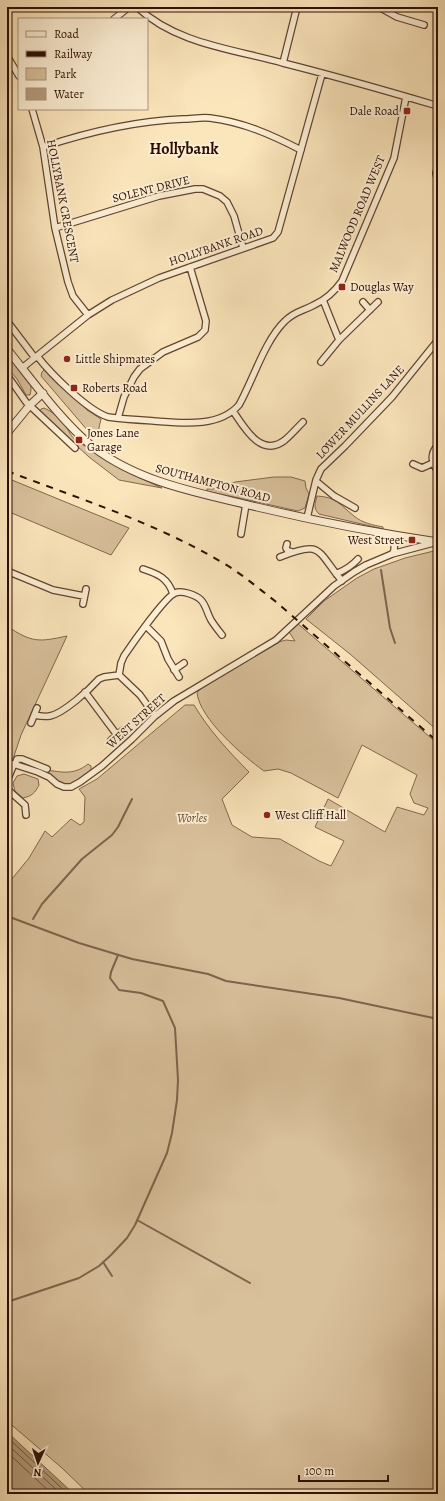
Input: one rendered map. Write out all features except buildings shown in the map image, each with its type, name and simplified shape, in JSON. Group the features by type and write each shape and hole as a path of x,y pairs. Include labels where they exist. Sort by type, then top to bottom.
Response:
{"street":[{"path":"115,18 129,7"},
{"path":"137,7 160,25 192,40 283,63 438,106"},
{"path":"283,63 297,7"},
{"path":"379,7 397,17 424,25"},
{"path":"7,56 18,74"},
{"name":"HOLLYBANK ROAD","path":"22,368 88,315 129,292 159,278 273,238 278,232 322,74"},
{"name":"MALWOOD ROAD WEST","path":"233,411 242,399 277,330 294,312 308,308 323,300 342,280 381,190 396,151 406,97"},
{"name":"HOLLYBANK CRESCENT","path":"32,110 43,147 55,228 70,289 76,301 88,315"},
{"path":"43,147 67,139 118,127 163,120 209,118 243,125 275,137 301,150"},
{"path":"438,166 436,173 438,184"},
{"name":"SOLENT DRIVE","path":"55,228 158,196 195,189 203,189 220,196 227,202 234,216 243,248"},
{"path":"118,418 124,397 134,377 140,369 163,352 198,338 204,330 206,321 190,267"},
{"path":"323,300 338,340"},
{"path":"363,302 370,310"},
{"path":"321,362 338,340 378,302"},
{"path":"7,321 36,357 92,409 102,415 118,418 197,422 218,418 233,411 253,439 267,445 274,445 285,440 303,422"},
{"name":"LOWER MULLINS LANE","path":"308,518 318,473 325,464 345,446 392,397 438,340"},
{"name":"SOUTHAMPTON ROAD","path":"7,349 81,436 123,466 148,478 168,485 308,518 438,542"},
{"path":"327,356 332,360"},
{"path":"7,375 30,405 75,448"},
{"path":"7,433 30,405 43,393"},
{"path":"438,445 432,454 433,463 438,472"},
{"path":"413,464 422,468 433,463"},
{"path":"316,481 334,496 355,508"},
{"path":"241,534 246,504"},
{"path":"392,554 394,551 395,535"},
{"name":"WEST STREET","path":"7,762 38,772 64,787 71,787 112,758 155,716 174,702 276,640 334,586 366,565 392,554 438,542"},
{"path":"287,544 286,548 288,551 292,552"},
{"path":"280,557 304,548 316,549 342,581"},
{"path":"336,574 347,569 358,559"},
{"path":"143,569 164,579 168,583 173,594"},
{"path":"7,571 53,590 84,596"},
{"path":"83,604 86,589"},
{"path":"119,675 124,656 146,626 173,594 181,592 202,601 210,618 222,635"},
{"path":"146,626 161,641 174,670 180,677"},
{"path":"174,670 184,663"},
{"path":"119,675 140,695 155,716"},
{"path":"34,715 48,716 58,713 99,679 119,675"},
{"path":"85,692 117,735"},
{"path":"31,723 37,708"},
{"path":"111,740 123,730"},
{"path":"7,781 17,759 22,759 47,769"},
{"path":"7,789 25,805 26,815"}],"green space":[{"path":"7,355 31,386 30,395 26,395 17,379 7,367"},
{"path":"45,369 87,410 101,419 97,437 88,431 41,376"},
{"path":"44,408 61,420 77,441 111,463 162,488 119,480 89,457 40,412 41,409"},
{"path":"274,477 291,477 305,481 309,494 305,508 298,511 207,491 207,489 213,489 235,482"},
{"path":"7,478 129,528 111,555 7,511"},
{"path":"317,496 334,500 360,520 383,527 383,529 319,514 315,508"},
{"path":"438,550 438,731 350,654 306,619 324,601 357,578 374,569 405,558"},
{"name":"Worles","path":"297,623 438,744 438,1494 89,1494 62,1468 7,1421 7,885 29,858 45,831 52,837 71,819 80,825 84,822 85,797 79,789 97,779 185,705 194,705 219,740 249,772 222,799 232,825 252,837 280,839 331,866 344,841 315,827 328,799 385,832 397,807 424,815 428,808 414,803 410,794 417,775 362,745 338,798 291,773 278,769 264,771 234,747 206,714 197,693 200,689 279,642 286,640 295,641 289,632"},
{"path":"7,626 23,636 36,640 67,636 21,735 13,759 7,757"},
{"path":"88,764 91,766 91,771 84,777 71,784 57,781 42,771 42,769 72,772"},
{"path":"24,774 38,779 39,785 33,794 23,798 15,791 13,783 17,776"}],"water":[{"path":"7,1432 74,1494 7,1494"}],"waterway":[{"path":"381,570 390,628 395,643"},
{"path":"33,919 42,904 82,859 112,835 118,827 132,799"},
{"path":"7,916 79,943 132,959 208,974 226,981 339,998 438,1019"},
{"path":"7,1302 79,1278 99,1266 111,1255 127,1238 135,1225 167,1153 172,1133 177,1100 178,1080 175,1028 163,1001 141,993 119,990 110,978 118,955"},
{"path":"137,1220 250,1283"},
{"path":"103,1262 112,1276"}],"railway":[{"path":"7,471 117,512 171,536 230,567 275,601 438,742"}],"place":[{"name":"Dale Road","path":"407,111"},
{"name":"Douglas Way","path":"342,287"},
{"name":"Little Shipmates","path":"67,359"},
{"name":"Roberts Road","path":"74,388"},
{"name":"Jones Lane Garage","path":"79,440"},
{"name":"West Street","path":"412,540"},
{"name":"West Cliff Hall","path":"267,815"}],"district":[{"name":"Hollybank","path":"184,149"}]}
